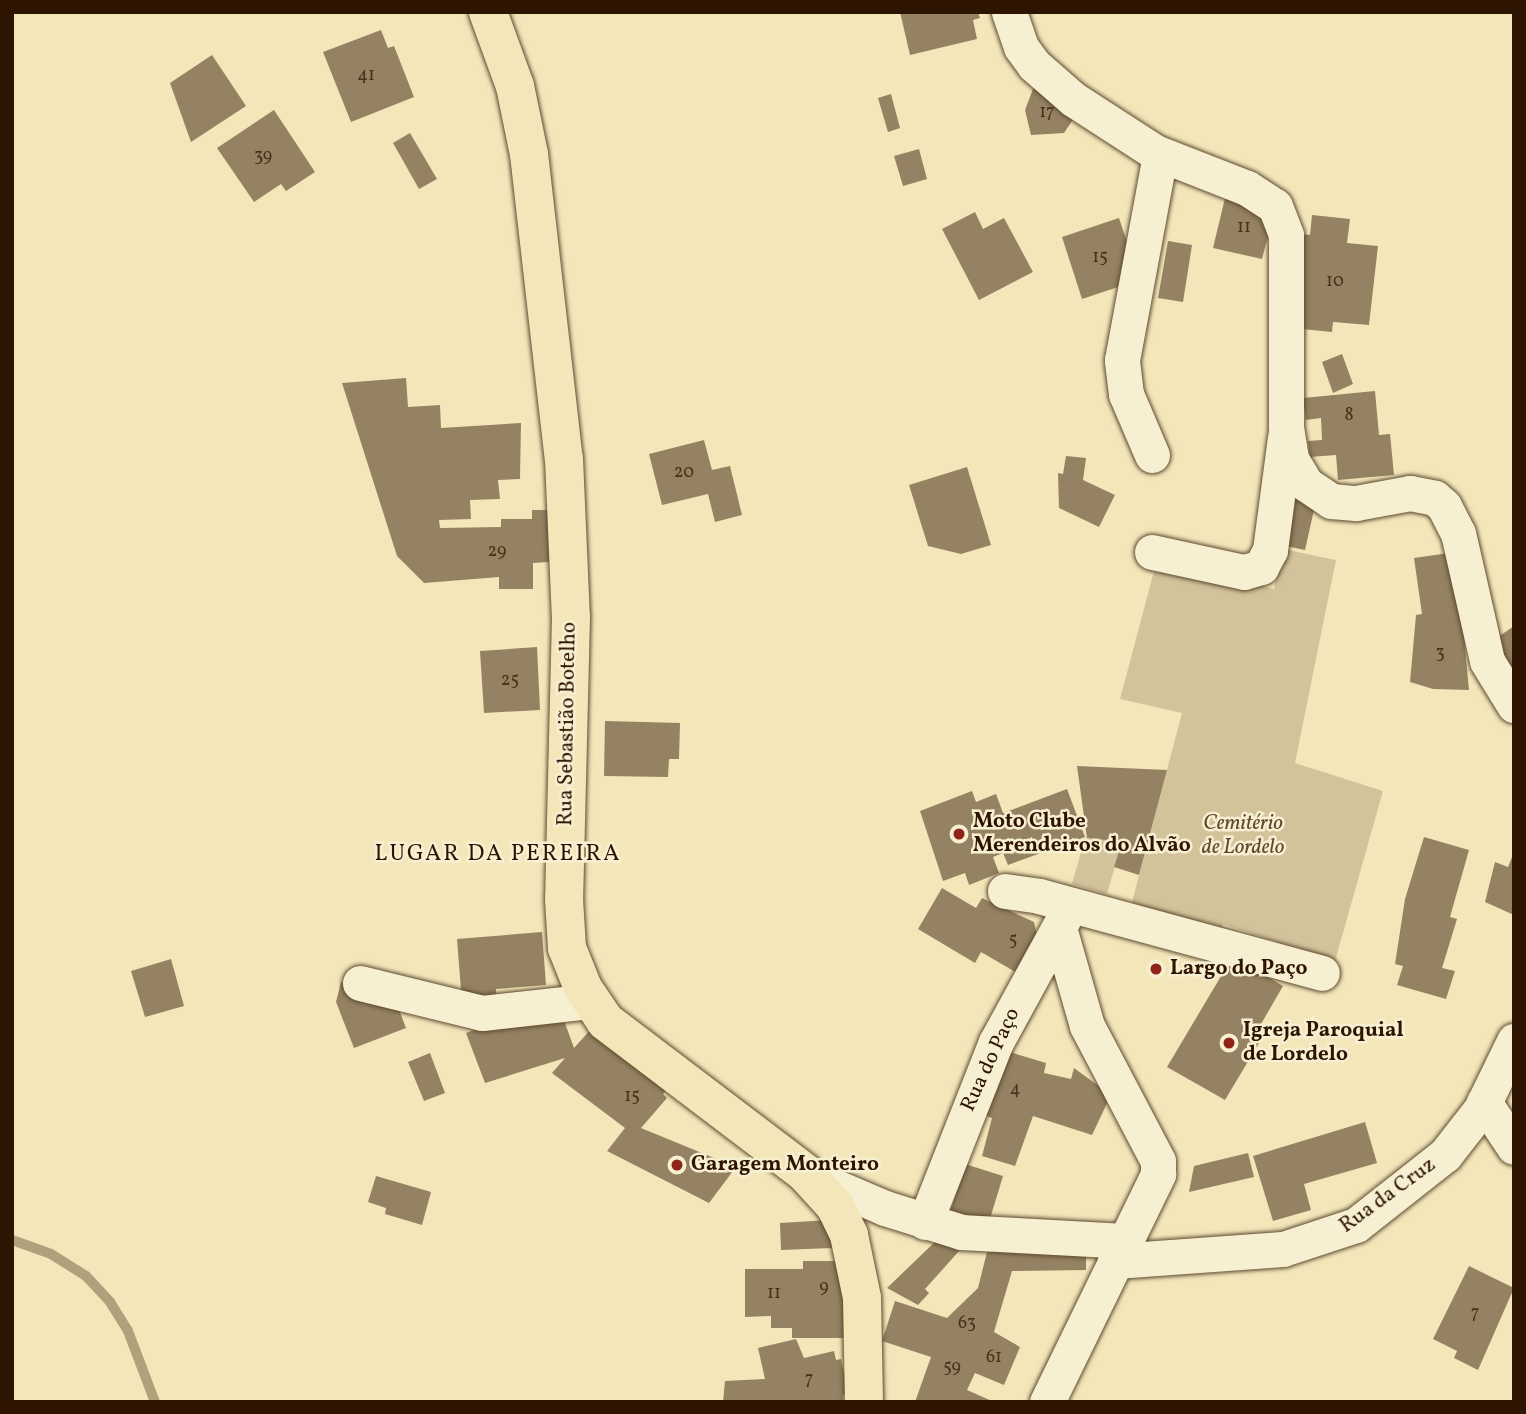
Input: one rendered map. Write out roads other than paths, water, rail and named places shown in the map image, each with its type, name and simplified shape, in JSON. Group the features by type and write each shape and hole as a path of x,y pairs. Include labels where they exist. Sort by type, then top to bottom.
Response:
{"main road":[{"name":"Rua Sebastião Botelho","path":"488,12 515,86 529,154 559,410 571,617 565,925 573,969 591,1001 622,1035 805,1173 835,1206 849,1235 864,1319 864,1402"}],"street":[{"path":"1009,12 1021,47 1049,81 1160,154 1263,196 1282,219 1286,431 1270,550 1261,567 1244,572 1152,552"},
{"path":"1152,455 1129,405 1122,360 1160,154"},
{"path":"1286,431 1298,473 1331,501 1356,503 1410,493 1435,498 1444,506 1458,533 1487,661 1514,705"},
{"path":"1005,891 1065,917 1322,973"},
{"path":"1047,1402 1158,1174 1158,1161 1087,1026 1065,917"},
{"name":"Rua do Paço","path":"925,1222 980,1077 1065,917"},
{"path":"360,983 482,1013 591,1001"},
{"name":"Rua da Cruz","path":"805,1173 925,1222 984,1235 1120,1251 1283,1249 1333,1236 1356,1225 1421,1177 1445,1155 1484,1102 1514,1041"},
{"path":"1484,1102 1514,1147"}],"waterway":[{"path":"12,1240 51,1254 86,1276 110,1302 128,1331 155,1402"}],"place":[{"name":"Moto Clube Merendeiros do Alvão","path":"959,834"},
{"name":"Largo do Paço","path":"1156,969"},
{"name":"Igreja Paroquial de Lordelo","path":"1229,1043"},
{"name":"Garagem Monteiro","path":"677,1165"}],"district":[{"name":"LUGAR DA PEREIRA","path":"498,854"}],"park label":[{"name":"Cemitério de Lordelo","path":"1243,836"}]}
